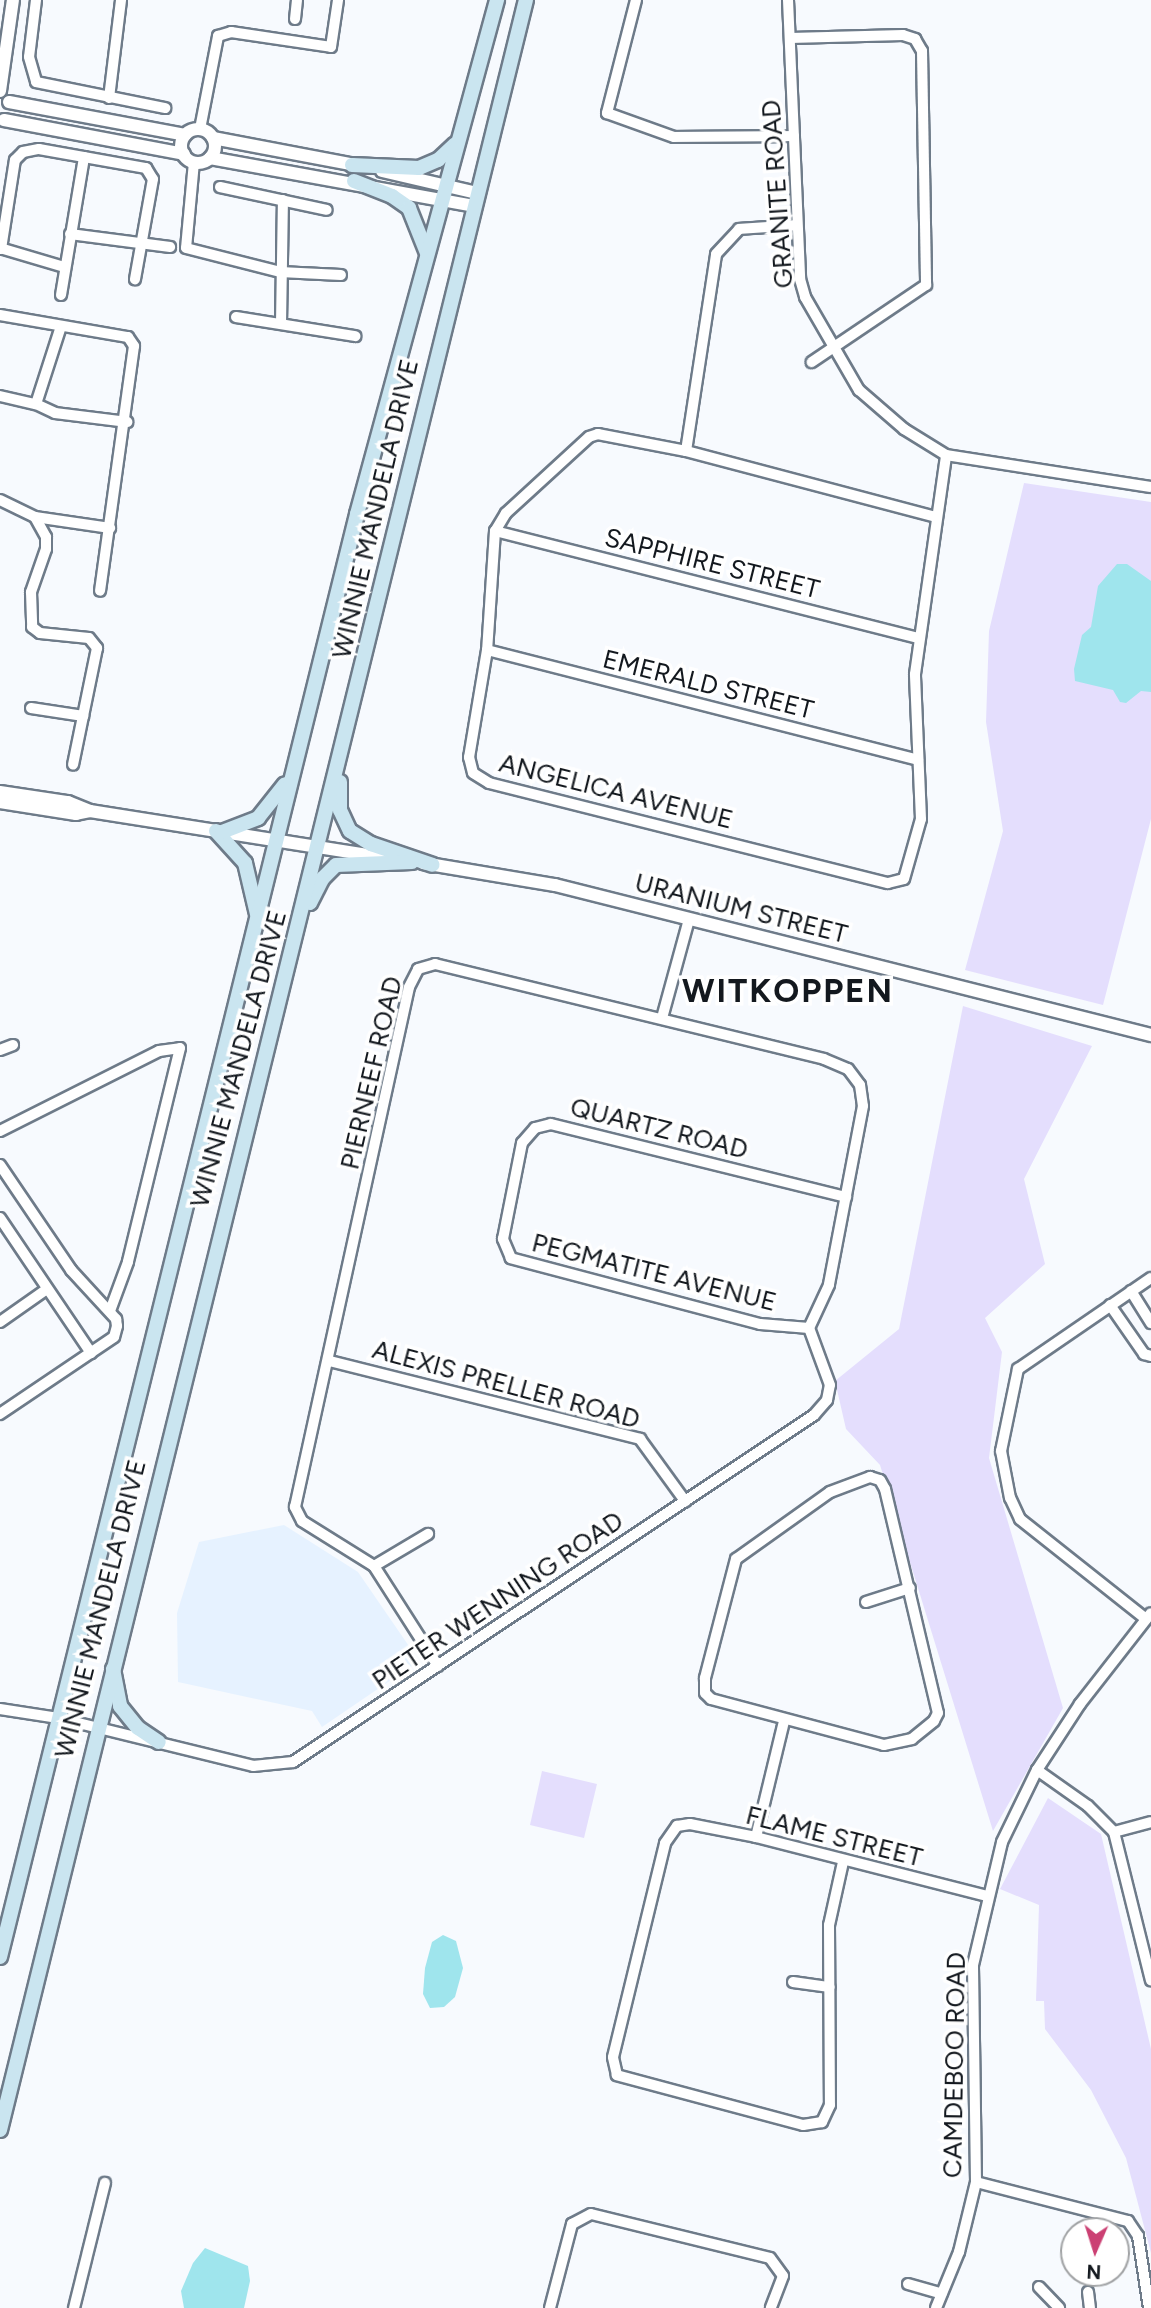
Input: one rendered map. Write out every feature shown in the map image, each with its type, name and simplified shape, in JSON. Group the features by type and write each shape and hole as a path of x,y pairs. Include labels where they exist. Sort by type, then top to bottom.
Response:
{"main road":[{"name":"WINNIE MANDELA DRIVE","path":"0,1958 299,745 441,199 496,0"},
{"name":"WINNIE MANDELA DRIVE","path":"0,2130 112,1664 300,926 316,847 345,739 475,199 526,0"},
{"path":"352,165 419,168 438,160 456,143"},
{"path":"354,181 392,196 409,208 427,254"},
{"path":"345,739 339,790 344,824 371,844 433,865"},
{"path":"258,918 245,863 219,831 251,822 271,806 282,791 299,745"},
{"path":"300,926 323,878 336,865 414,862"},
{"path":"112,1664 120,1706 138,1728 159,1742"}],"street":[{"path":"13,0 0,91 9,102 185,135 200,129"},
{"path":"36,0 29,57 32,78 46,88 165,108"},
{"path":"110,98 121,0"},
{"path":"295,19 297,0"},
{"path":"200,129 218,36 231,33 331,47 338,0"},
{"path":"636,0 607,113 674,137 794,136"},
{"name":"GRANITE ROAD","path":"788,0 802,288 832,346 873,406 946,455 1151,487"},
{"path":"790,38 903,34 915,39 922,51 926,285 812,362"},
{"path":"9,102 2,121 189,158 210,158 354,181 441,199 475,199"},
{"path":"200,129 213,138 445,184 475,199"},
{"path":"185,135 189,158 186,248 281,272 341,275"},
{"path":"210,158 213,138"},
{"path":"64,267 1,248 17,156 39,149 152,173 135,279"},
{"path":"61,295 84,157"},
{"path":"220,187 327,210"},
{"path":"281,324 283,200"},
{"path":"686,451 716,254 739,229 797,225"},
{"path":"70,234 170,247"},
{"path":"0,315 128,337 132,342 136,354 100,592"},
{"path":"236,317 355,336"},
{"path":"36,404 61,326"},
{"path":"0,396 36,404 55,414 127,422"},
{"path":"495,531 506,513 589,437 598,434 686,451 936,517"},
{"name":"ANGELICA AVENUE","path":"495,531 487,650 470,766 481,779 895,883 907,874 918,840 918,638 946,455"},
{"path":"0,500 35,517 110,528"},
{"path":"35,517 46,537"},
{"path":"58,520 46,537 44,560 31,592 30,624 40,633 95,641 73,765"},
{"name":"SAPPHIRE STREET","path":"495,531 918,638"},
{"name":"EMERALD STREET","path":"487,650 918,760"},
{"path":"31,708 83,716"},
{"path":"0,792 68,802 90,811"},
{"path":"0,802 76,814 90,811"},
{"name":"URANIUM STREET","path":"90,811 555,885 1151,1035"},
{"path":"662,1018 689,919"},
{"name":"PIERNEEF ROAD","path":"438,1666 374,1566 302,1521 295,1507 330,1361 409,987 418,969 435,964 662,1018 848,1069 860,1085 863,1105 826,1297 809,1328"},
{"path":"0,1051 13,1045"},
{"path":"0,1131 159,1051 180,1048 128,1262 110,1311"},
{"name":"QUARTZ ROAD","path":"503,1239 522,1143 544,1124 846,1197"},
{"path":"0,1165 71,1270 110,1311 117,1326 114,1337 0,1414"},
{"path":"0,1218 91,1353"},
{"name":"PEGMATITE AVENUE","path":"503,1239 508,1255 522,1263 760,1324 809,1328"},
{"path":"1149,1616 1020,1519 1002,1460 1005,1418 1018,1369 1151,1278"},
{"path":"0,1322 47,1289"},
{"path":"1131,1292 1151,1323"},
{"path":"1110,1306 1144,1354 1151,1356"},
{"name":"PIETER WENNING ROAD","path":"0,1709 58,1717 253,1766 287,1764 438,1666 823,1407 830,1385 809,1328"},
{"name":"ALEXIS PRELLER ROAD","path":"330,1361 640,1439 685,1501"},
{"path":"875,1477 885,1489 910,1588 937,1713 934,1721 912,1740 893,1746 784,1721 705,1693 705,1678 729,1580 741,1552 830,1492 875,1477"},
{"path":"374,1566 428,1534"},
{"path":"866,1602 910,1588"},
{"name":"CAMDEBOO ROAD","path":"936,2308 959,2252 976,2182 972,1983 988,1896 1002,1842 1037,1770 1080,1704 1149,1616"},
{"path":"756,1837 784,1721"},
{"path":"1037,1770 1088,1806 1114,1832 1151,1980"},
{"path":"1114,1832 1151,1822"},
{"name":"FLAME STREET","path":"830,1987 830,2105 822,2122 803,2124 617,2075 613,2057 670,1830 690,1824 756,1837 844,1862 988,1896"},
{"path":"793,1982 830,1987 829,1924 844,1862"},
{"path":"976,2182 1128,2221 1138,2236 1149,2308"},
{"path":"74,2308 106,2183"},
{"path":"550,2308 572,2224 591,2214 770,2258 783,2276 771,2308"},
{"path":"908,2284 942,2294"},
{"path":"1039,2287 1059,2308"},
{"path":"1088,2292 1090,2308"}],"shaded area":[{"path":"1024,483 1151,502 1151,819 1103,1005 965,970 1003,831 986,722 989,631"},
{"path":"963,1006 1092,1046 1024,1179 1045,1264 985,1318 1002,1352 989,1458 1063,1708 993,1831 880,1465 846,1429 835,1381 899,1329"},
{"path":"284,1525 358,1572 413,1652 413,1665 322,1727 312,1711 178,1682 177,1613 199,1542"},
{"path":"542,1771 597,1784 584,1838 530,1825"},
{"path":"1048,1798 1101,1834 1151,2049 1151,2253 1126,2158 1091,2090 1045,2029 1044,2001 1036,2001 1039,1905 1000,1889"}],"water":[{"path":"1117,564 1127,564 1151,581 1151,692 1141,691 1126,703 1120,702 1113,690 1075,681 1074,669 1082,635 1091,627 1098,586"},
{"path":"443,1935 456,1941 463,1968 455,1997 444,2007 430,2008 423,1994 425,1968 432,1942"},
{"path":"205,2248 248,2266 250,2281 244,2308 184,2308 181,2291 193,2263"}],"district":[{"name":"WITKOPPEN","path":"788,991"}]}
